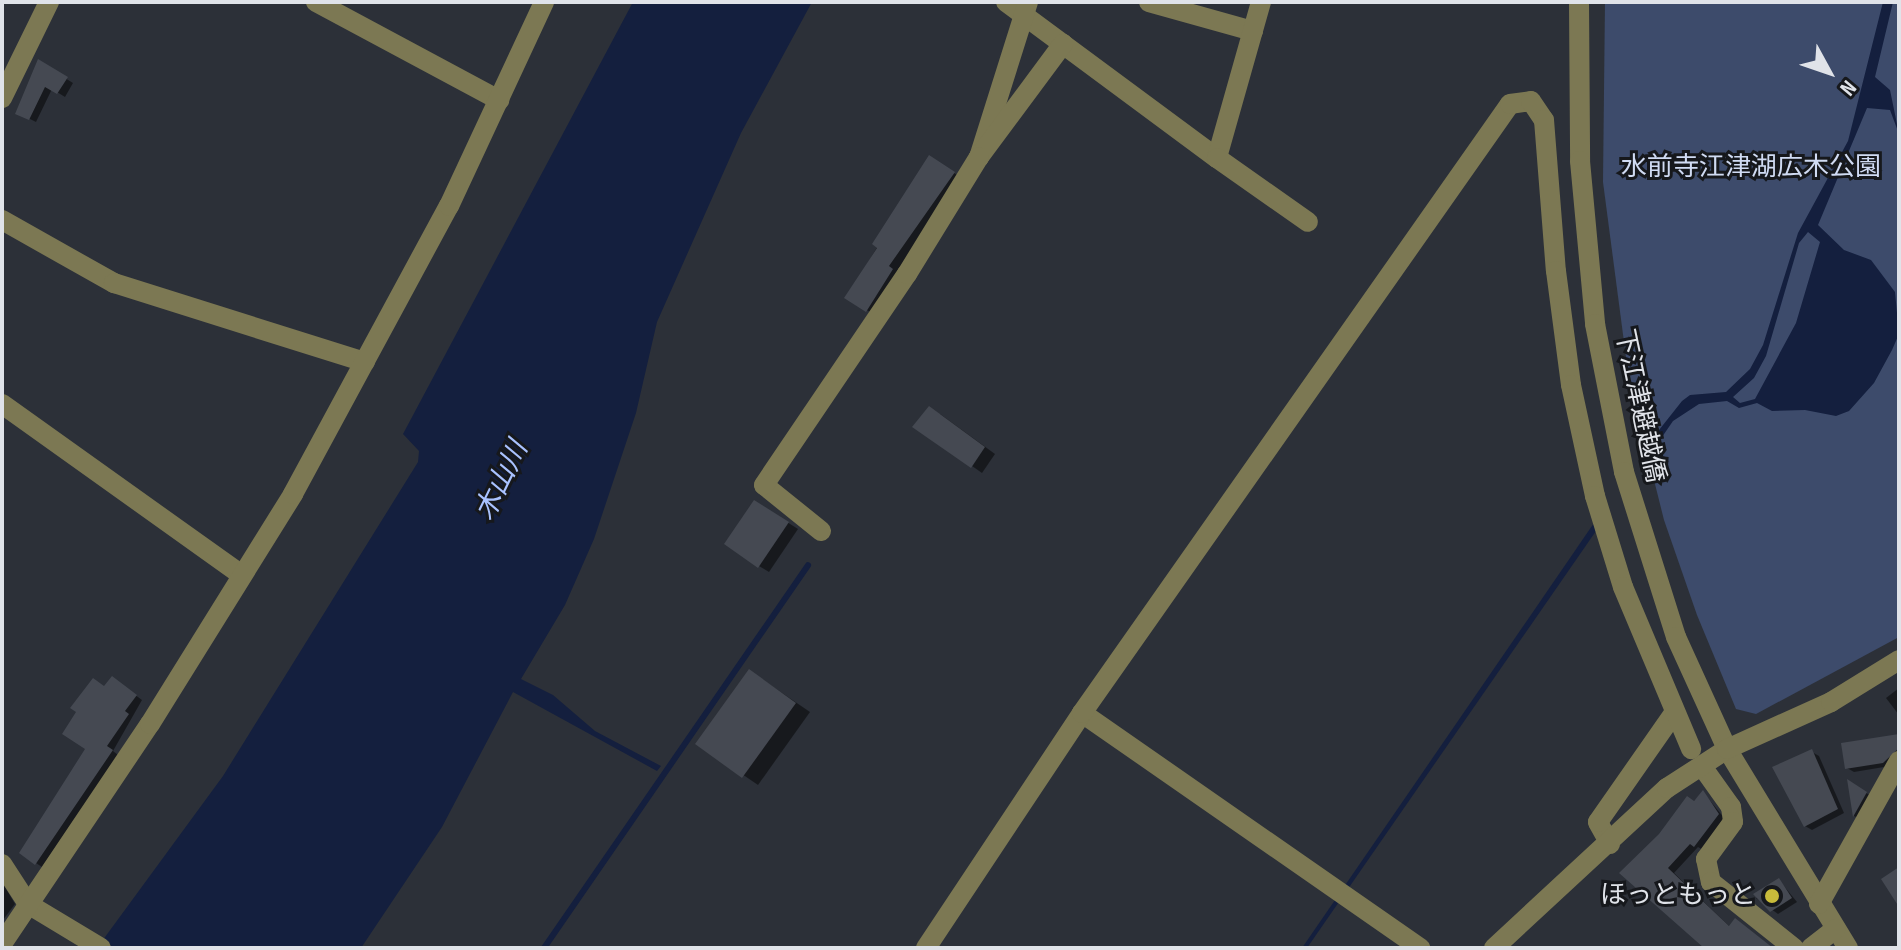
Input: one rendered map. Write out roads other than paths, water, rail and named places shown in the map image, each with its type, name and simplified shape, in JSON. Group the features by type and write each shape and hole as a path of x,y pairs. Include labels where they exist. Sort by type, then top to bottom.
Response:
{"street":[{"path":"2,98 49,2"},
{"path":"316,2 499,100"},
{"path":"2,944 150,724 239,573 293,494 449,206 544,2"},
{"path":"1006,2 1026,8 1063,44 1308,222"},
{"path":"1149,2 1253,31"},
{"path":"1217,158 1261,2"},
{"name":"下江津避越僑","path":"1579,2 1580,161 1595,324 1624,472 1676,637 1724,742 1848,948"},
{"path":"979,157 1026,8"},
{"path":"821,531 764,485 907,274 979,157 1063,44"},
{"path":"926,948 1082,713 1510,104 1531,101 1544,120 1558,285 1595,496 1623,587 1691,749"},
{"path":"2,220 114,283 365,362"},
{"path":"2,404 239,573"},
{"path":"1494,948 1610,844 1667,788 1724,742 1831,702 1899,660"},
{"path":"1082,713 1420,948"},
{"path":"1610,844 1598,822 1674,713"},
{"path":"1819,904 1899,761"},
{"path":"1706,772 1731,807 1733,822 1706,859 1711,882 1794,948"},
{"path":"2,864 28,904 101,948"},
{"path":"1811,948 1835,929"}],"water":[{"name":"木山川","path":"633,2 812,2 741,133 657,322 636,413 594,539 565,605 521,679 553,695 595,731 661,766 657,771 513,692 442,827 361,948 97,948 223,776 418,462 419,451 403,434"},
{"path":"1883,2 1893,2 1875,77 1890,90 1899,134 1890,110 1867,108 1818,225 1844,250 1871,260 1895,292 1899,334 1874,383 1849,411 1836,416 1805,410 1772,411 1757,403 1739,408 1727,401 1699,404 1673,421 1651,453 1648,444 1682,401 1690,395 1726,392 1750,369 1763,345 1798,233 1848,141","holes":["1808,232 1820,242 1796,323 1755,399 1740,403 1733,397 1754,378 1766,356 1799,243"]},
{"path":"1594,523 1596,531 1307,948 1302,948"}],"waterway":[{"path":"544,948 808,565"}],"place":[{"name":"ほっともっと","path":"1772,896"}],"park label":[{"name":"水前寺江津湖広木公園","path":"1751,168"}]}
